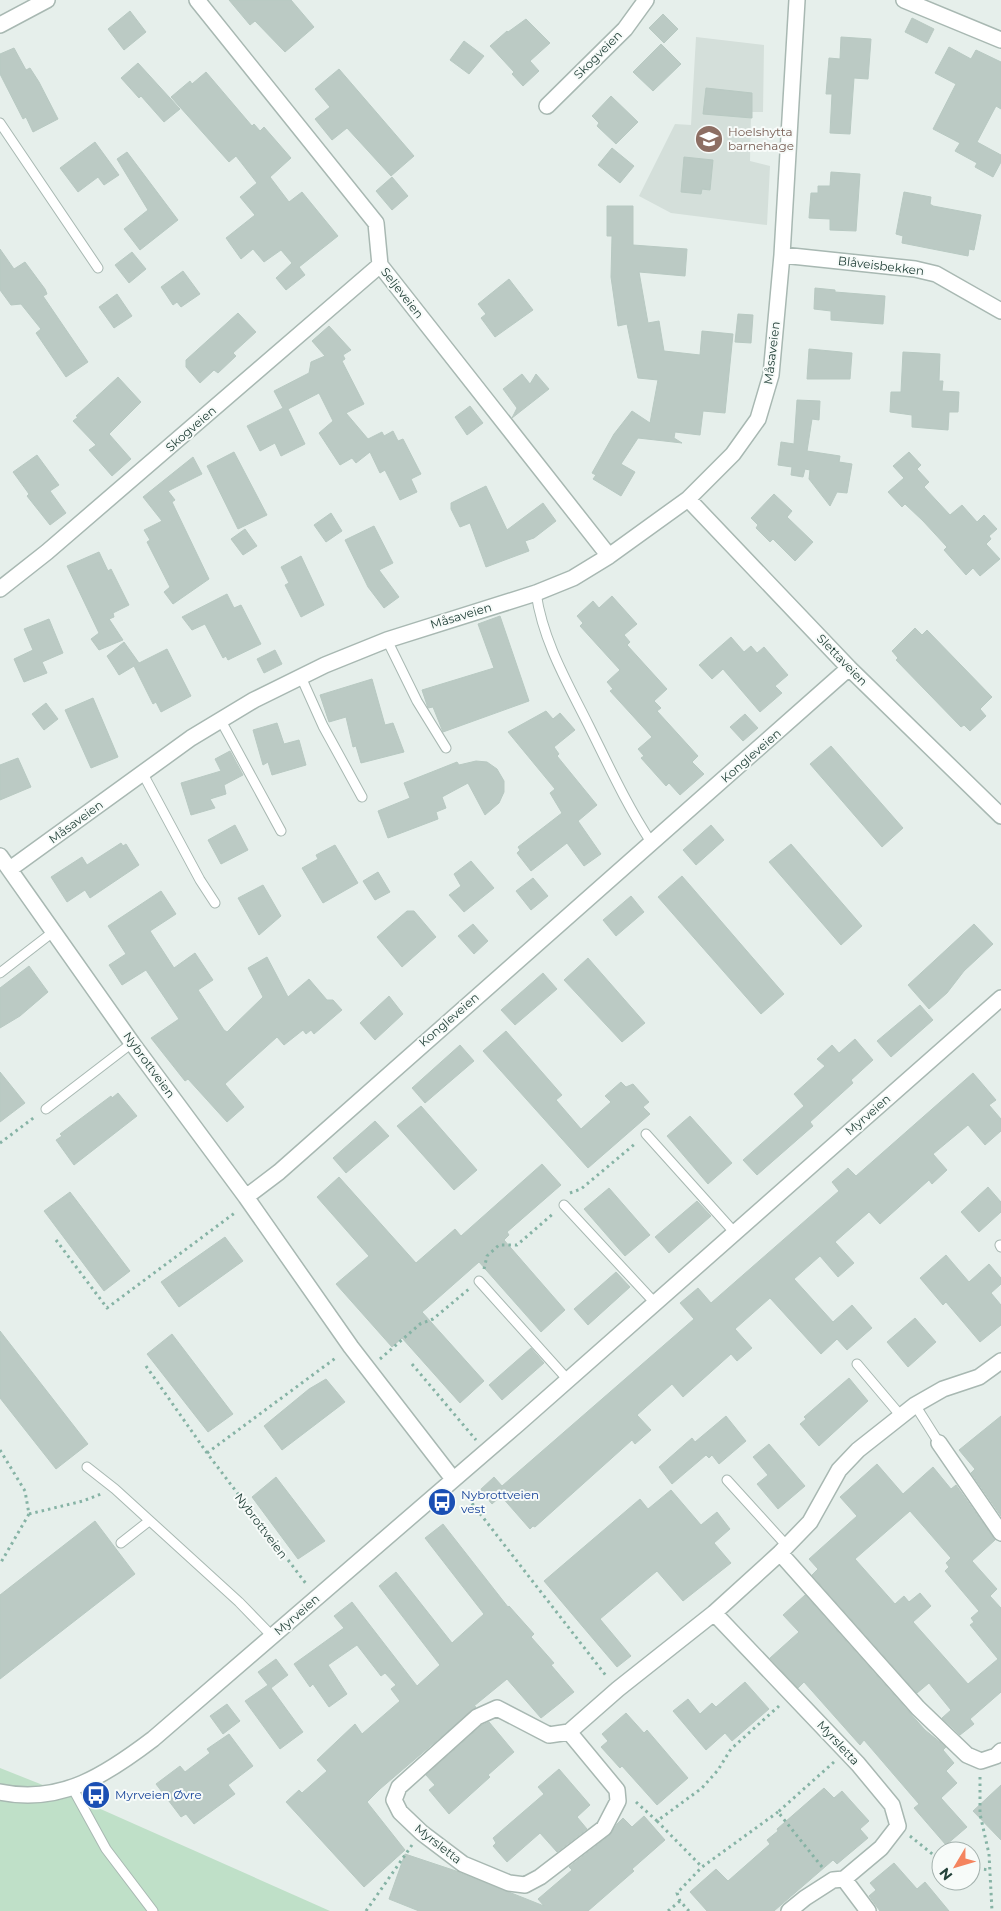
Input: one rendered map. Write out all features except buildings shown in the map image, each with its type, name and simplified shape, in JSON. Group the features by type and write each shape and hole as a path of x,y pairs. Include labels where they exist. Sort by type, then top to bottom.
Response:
{"street":[{"path":"0,25 47,0"},
{"name":"Seljeveien","path":"197,0 376,223 380,265 609,556"},
{"name":"Skogveien","path":"547,106 625,29 646,0"},
{"name":"Måsaveien","path":"10,869 220,719 301,677 387,640 536,593 573,578 609,556 688,499 733,454 758,419 771,376 782,255 797,0"},
{"path":"904,0 1001,40"},
{"name":"Blåveisbekken","path":"782,255 915,268 936,274 1001,311"},
{"name":"Skogveien","path":"0,589 54,546 380,265"},
{"name":"Slettaveien","path":"688,499 850,668 1001,816"},
{"name":"Kongleveien","path":"246,1197 279,1172 850,668"},
{"name":"Nybrottveien","path":"0,856 132,1043 246,1197 351,1347 453,1478"},
{"name":"Myrveien","path":"0,1792 37,1795 73,1789 100,1776 135,1752 318,1597 453,1478 486,1452 1001,998"},
{"path":"617,1790 569,1732 618,1689 714,1613 784,1550 810,1522 839,1470 858,1450 915,1405 943,1389 978,1377 1001,1361"},
{"path":"939,1443 1001,1533"},
{"path":"784,1550 918,1708 967,1755 981,1761 996,1756 1001,1752"},
{"name":"Myrsletta","path":"714,1613 846,1751 892,1805 898,1826"},
{"name":"Myrsletta","path":"569,1732 549,1735 497,1708 478,1717 399,1787 394,1800 400,1812 422,1833 463,1864 509,1883 525,1885 540,1878 604,1828 618,1801 617,1790"},
{"path":"790,1911 805,1898 839,1879 881,1848 898,1826"},
{"path":"839,1879 868,1911"}],"lane":[{"path":"0,123 98,268"},
{"path":"536,593 546,635 621,793 651,842"},
{"path":"387,640 417,701 446,748"},
{"path":"301,677 324,726 362,797"},
{"path":"220,719 281,831"},
{"path":"143,774 200,880 215,903"},
{"path":"0,973 53,932"},
{"path":"46,1109 132,1043"},
{"path":"646,1134 735,1233"},
{"path":"564,1205 655,1304"},
{"path":"479,1281 568,1380"},
{"path":"856,1364 902,1416"},
{"path":"915,1405 939,1443"},
{"path":"87,1467 115,1489 239,1602 272,1636"},
{"path":"727,1480 784,1550"},
{"path":"121,1543 150,1521"},
{"path":"73,1789 106,1849 153,1911"}],"path":[{"path":"0,1143 46,1109"},
{"path":"570,1192 581,1189 646,1134"},
{"path":"56,1240 107,1308 235,1213 246,1197"},
{"path":"207,1453 351,1347"},
{"path":"412,1364 486,1452"},
{"name":"Nybrottveien","path":"146,1366 207,1453 300,1577 318,1597"},
{"path":"0,1450 25,1491 29,1514 0,1564"},
{"path":"453,1478 592,1660 618,1689"},
{"path":"29,1514 83,1501 115,1489"},
{"path":"657,1820 702,1788 718,1770 731,1749 792,1694"},
{"path":"689,1911 680,1901 677,1893 702,1867 778,1812 846,1751"},
{"path":"981,1761 980,1814 989,1854 992,1911"},
{"path":"617,1790 657,1820 702,1867"},
{"path":"778,1812 839,1879"},
{"path":"898,1826 931,1852"},
{"path":"366,1911 422,1833"},
{"path":"981,1869 990,1870"},
{"path":"668,1911 680,1901"}],"shaded area":[{"name":"Hoelshytta barnehage","path":"696,37 764,45 763,112 751,112 750,161 770,166 767,225 671,213 639,196 675,124 691,125"}],"green space":[{"path":"0,1768 78,1799 330,1911 0,1911"}],"place":[{"name":"Hoelshytta barnehage","path":"709,139"},
{"name":"Nybrottveien vest","path":"442,1502"},
{"name":"Myrveien Øvre","path":"96,1795"}]}
